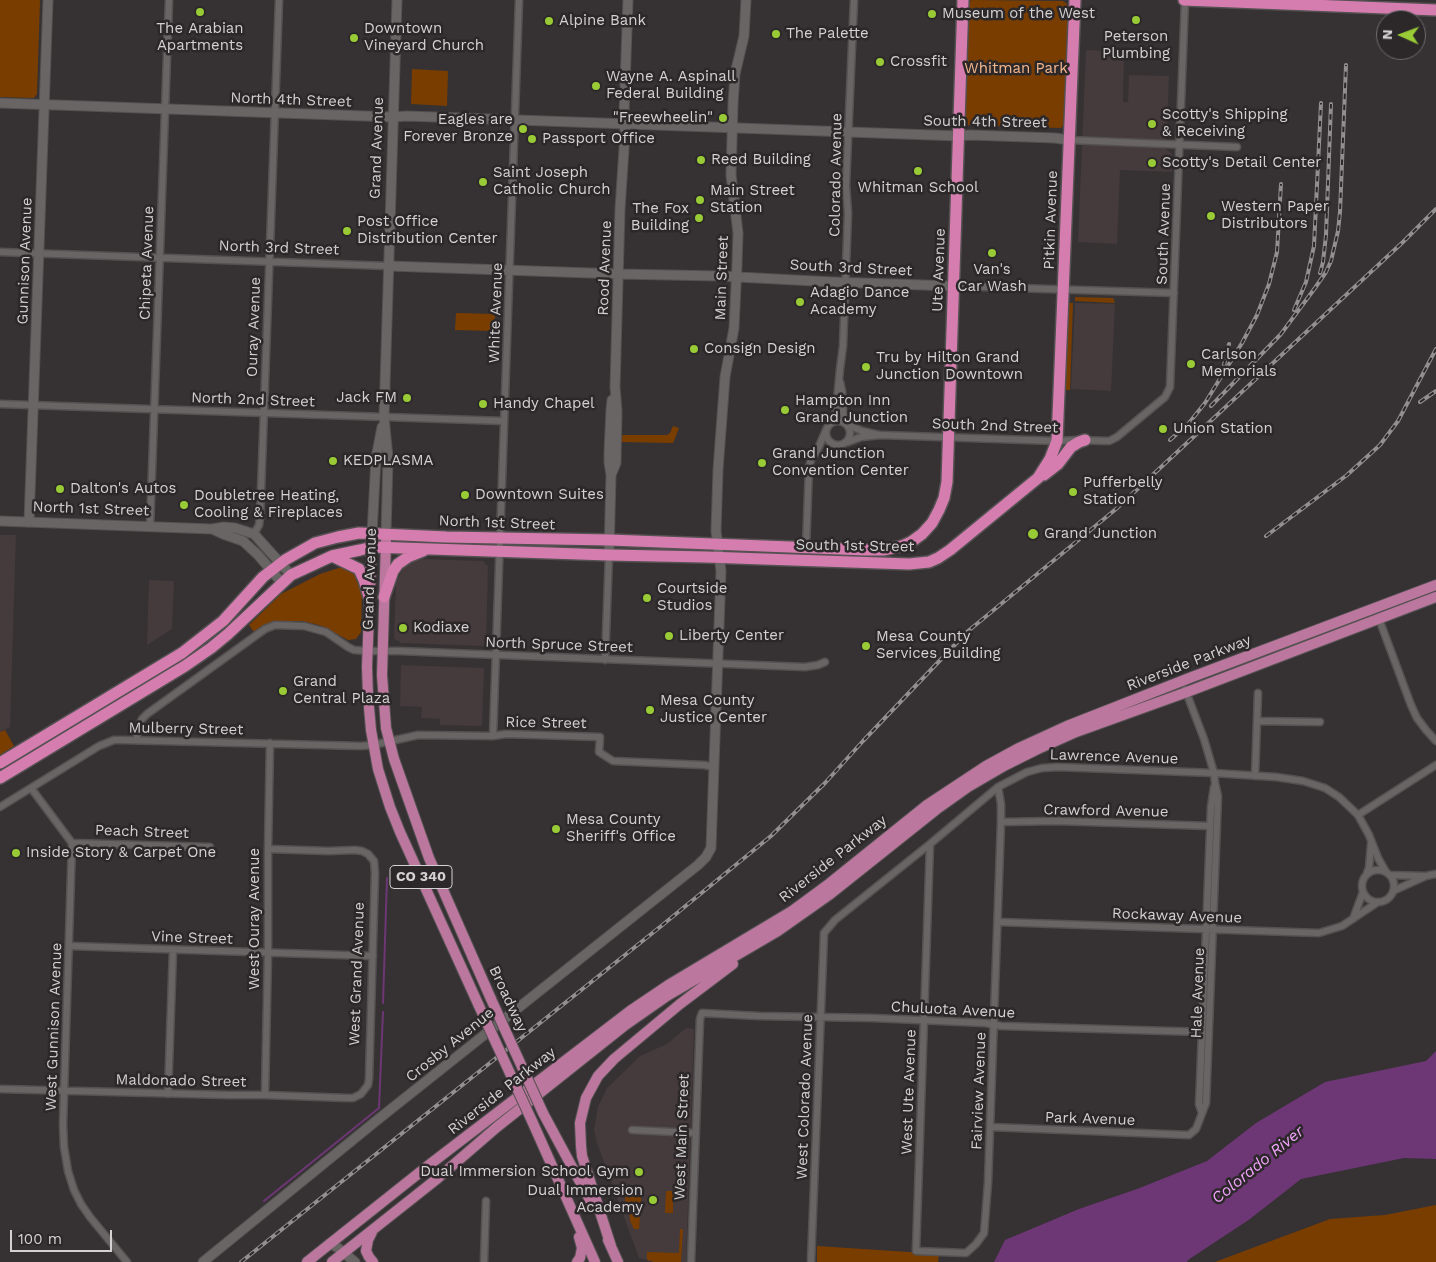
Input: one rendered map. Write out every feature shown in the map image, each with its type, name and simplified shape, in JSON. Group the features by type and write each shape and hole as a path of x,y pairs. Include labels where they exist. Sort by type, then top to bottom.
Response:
{"highway":[{"name":"Ute Avenue","path":"922,534 932,523 944,498 947,482 963,0"},
{"name":"Pitkin Avenue","path":"1057,441 1075,0"},
{"path":"1185,0 1436,10"},
{"path":"1038,478 1058,464 1071,447 1085,440"},
{"name":"South 1st Street","path":"720,557 909,564 929,562 950,550 1038,478 1050,460 1057,441"},
{"name":"North 1st Street","path":"271,571 299,551 322,541 347,534 359,533 718,544"},
{"name":"South 1st Street","path":"718,544 884,550 902,546 922,534"},
{"name":"North 1st Street","path":"282,583 290,575 332,556 372,547 720,557"},
{"path":"384,597 393,571 398,564 408,557 430,549"},
{"path":"332,556 358,569 364,580 369,597"},
{"path":"0,763 182,653 223,621 263,577 271,571"},
{"path":"0,778 185,666 228,634 282,583"}],"main road":[{"name":"CO 340","path":"372,534 368,696 373,745"},
{"name":"Grand Avenue","path":"386,534 383,694 386,728 390,741"},
{"name":"Riverside Parkway","path":"307,1262 429,1165 630,1011 670,984 792,911 830,884 927,806 967,778 1002,757 1052,732 1436,584"},
{"name":"Riverside Parkway","path":"338,1259 505,1121 624,1026 667,996 778,931 829,894 937,809 1004,766 1076,732 1436,597"},
{"name":"Broadway","path":"390,741 397,768 428,858 458,928 543,1112 591,1203 618,1262"},
{"name":"Broadway","path":"373,745 378,769 390,807 595,1262"},
{"path":"611,1246 587,1174 581,1146 580,1123 582,1111 591,1088 604,1069 621,1053 680,1004 778,931"},
{"path":"570,1205 582,1248 577,1262"},
{"path":"374,1228 366,1244 367,1253 374,1262"}],"street":[{"name":"Gunnison Avenue","path":"29,522 48,0"},
{"name":"Chipeta Avenue","path":"150,527 169,0"},
{"name":"Ouray Avenue","path":"254,534 259,525 260,518 278,0"},
{"name":"Grand Avenue","path":"386,534 388,458 384,417 398,0"},
{"name":"White Avenue","path":"493,736 519,0"},
{"name":"Rood Avenue","path":"609,555 611,475 616,463 617,411 615,388 628,0"},
{"name":"Main Street","path":"720,557 716,531 719,451 725,377 734,328 738,233 731,185 732,128 735,74 744,36 746,0"},
{"name":"Colorado Avenue","path":"806,548 810,460 817,451 835,416 844,346 848,213 846,185 854,0"},
{"name":"South Avenue","path":"1109,441 1117,437 1157,405 1168,393 1170,387 1185,0"},
{"name":"North 4th Street","path":"0,103 732,128"},
{"name":"South 4th Street","path":"732,128 1058,138 1069,140 1237,146"},
{"name":"North 3rd Street","path":"0,252 619,274 736,276"},
{"name":"South 3rd Street","path":"736,276 846,282 1174,293"},
{"name":"Colorado Avenue","path":"840,381 846,423"},
{"name":"North 2nd Street","path":"0,404 504,421"},
{"name":"Grand Avenue","path":"372,534 376,458 384,417"},
{"path":"817,451 826,447 836,446 842,445 848,442 851,433 846,423 837,421 828,427 826,435 828,440 836,446"},
{"name":"South 2nd Street","path":"846,423 862,431 881,435"},
{"name":"South 2nd Street","path":"848,442 862,437 881,435 1109,441"},
{"name":"North 1st Street","path":"0,521 212,529 224,527 235,528 254,534"},
{"name":"North 1st Street","path":"212,529 243,541 282,583"},
{"path":"254,534 290,575"},
{"path":"605,660 609,555"},
{"path":"714,767 720,557"},
{"path":"1379,619 1417,718 1436,741"},
{"name":"North Spruce Street","path":"137,740 137,730 142,719 147,714 268,627 275,626 304,626 326,632 354,650 383,652 805,667 818,666 825,662"},
{"name":"Hale Avenue","path":"1182,681 1204,739 1214,773 1218,796 1202,1032 1200,1104 1202,1113"},
{"path":"1255,776 1258,693"},
{"path":"1257,720 1320,722"},
{"name":"Rice Street","path":"390,741 418,735 493,736 506,734 600,737 599,752 613,761 714,767"},
{"name":"Mulberry Street","path":"0,807 100,746 114,740 360,746 390,741"},
{"name":"West Ouray Avenue","path":"265,1095 270,743"},
{"path":"1358,815 1436,765"},
{"name":"Crosby Avenue","path":"203,1262 376,1121 698,865 706,857 710,848 714,767"},
{"name":"Lawrence Avenue","path":"824,933 835,920 998,787 1027,772 1042,768 1214,773 1295,779 1317,785 1339,796 1358,815 1388,874"},
{"name":"Hale Avenue","path":"1189,1135 1196,1129 1206,1103 1210,930 1210,826 1215,783"},
{"name":"Fairview Avenue","path":"976,1244 984,1233 988,1183 1001,822 1001,804 998,787"},
{"path":"31,788 72,842"},
{"name":"Crawford Avenue","path":"1001,822 1210,826"},
{"name":"Peach Street","path":"72,842 210,847"},
{"name":"West Gunnison Avenue","path":"72,842 64,1147 68,1172 74,1190 90,1217 127,1262"},
{"name":"Lawrence Avenue","path":"1366,876 1369,868 1371,843"},
{"name":"West Ute Avenue","path":"930,844 916,1251 966,1253 976,1244"},
{"name":"West Grand Avenue","path":"268,849 355,850 368,854 374,861 369,1079 368,1086 361,1094"},
{"path":"1393,891 1393,880 1381,870 1370,872 1362,886 1363,892 1367,897 1378,902 1389,897 1393,891 1426,876 1436,874"},
{"path":"1388,874 1426,876"},
{"path":"1352,920 1363,892"},
{"name":"Rockaway Avenue","path":"998,922 1318,933 1342,926 1378,902"},
{"name":"West Colorado Avenue","path":"811,1262 824,933"},
{"name":"Vine Street","path":"70,946 373,956"},
{"path":"168,1094 173,950"},
{"name":"Chuluota Avenue","path":"702,1013 924,1020 1001,1026 1202,1032"},
{"name":"West Main Street","path":"690,1262 700,1018 702,1013"},
{"name":"Maldonado Street","path":"0,1089 353,1098 361,1094"},
{"name":"Park Avenue","path":"990,1127 1189,1135"},
{"path":"632,1130 696,1133"},
{"path":"484,1262 486,1201"},
{"path":"330,1243 338,1259 356,1262"}],"shaded area":[{"path":"1086,50 1124,52 1123,102 1128,102 1129,75 1169,76 1166,149 1172,154 1172,172 1120,170 1117,244 1078,242"},
{"path":"1075,303 1115,304 1111,391 1071,389"},
{"path":"0,535 16,535 10,727 0,732"},
{"path":"424,559 483,561 488,566 486,643 484,646 400,643 395,640 396,583 404,567 412,562"},
{"path":"149,580 174,581 172,629 147,645"},
{"path":"401,665 484,668 482,726 440,725 440,719 421,718 422,707 400,706"},
{"name":"Dual Immersion Academy","path":"686,1028 694,1029 686,1262 654,1262 639,1258 594,1130 598,1107 607,1088 640,1056 667,1044"}],"green space":[{"path":"0,0 40,0 37,94 34,98 0,97"},
{"name":"Whitman Park","path":"971,0 1063,1 1066,3 1068,6 1064,124 1061,128 965,125 969,14 966,11"},
{"path":"412,69 448,71 447,106 411,104"},
{"path":"1075,297 1113,298 1115,303 1075,301"},
{"path":"1069,303 1073,303 1070,390 1065,390"},
{"path":"456,313 495,314 495,331 455,330"},
{"path":"673,426 679,428 673,443 621,442 621,436 623,435 667,435"},
{"path":"339,568 354,571 362,590 361,632 356,639 348,640 319,625 302,621 274,621 254,632 249,625 281,594 320,574"},
{"path":"5,730 14,746 0,755 0,732"},
{"path":"626,1186 642,1187 639,1229 634,1229 630,1221 629,1208 625,1201"},
{"path":"666,1191 673,1191 673,1213 665,1213"},
{"path":"1436,1205 1436,1262 1215,1262 1330,1219 1385,1215"},
{"path":"680,1229 683,1229 681,1262 654,1262 647,1260 647,1252 679,1253"},
{"path":"817,1246 939,1254 938,1262 817,1262"}],"water":[{"name":"Colorado River","path":"1436,1051 1436,1159 1404,1158 1301,1179 1250,1219 1187,1262 994,1262 1005,1240 1079,1209 1137,1189 1207,1161 1256,1123 1325,1082 1426,1061"}],"waterway":[{"path":"383,1003 387,878"},
{"path":"264,1201 379,1108 383,1012"}],"railway":[{"path":"1211,406 1281,334 1326,272 1331,261 1340,212 1346,65"},
{"path":"1294,310 1306,282 1314,246 1321,103"},
{"path":"1320,273 1326,235 1331,104"},
{"path":"1170,440 1189,423 1205,403 1257,315 1269,284 1277,252 1281,184"},
{"path":"241,1262 771,836 825,783 967,632 1116,509 1403,242 1436,209"},
{"path":"1224,365 1229,344"},
{"path":"1266,536 1347,475 1380,445 1398,421 1436,349"},
{"path":"1420,402 1436,391"}],"place":[{"name":"The Arabian Apartments","path":"200,12"},
{"name":"Museum of the West","path":"932,14"},
{"name":"Peterson Plumbing","path":"1136,20"},
{"name":"Alpine Bank","path":"549,21"},
{"name":"The Palette","path":"776,34"},
{"name":"Downtown Vineyard Church","path":"354,38"},
{"name":"Crossfit","path":"880,62"},
{"name":"Wayne A. Aspinall Federal Building","path":"596,86"},
{"name":"\"Freewheelin\"","path":"723,118"},
{"name":"Scotty's Shipping & Receiving","path":"1152,124"},
{"name":"Eagles are Forever Bronze","path":"523,129"},
{"name":"Passport Office","path":"532,139"},
{"name":"Reed Building","path":"701,160"},
{"name":"Scotty's Detail Center","path":"1152,163"},
{"name":"Whitman School","path":"918,171"},
{"name":"Saint Joseph Catholic Church","path":"483,182"},
{"name":"Main Street Station","path":"700,200"},
{"name":"Western Paper Distributors","path":"1211,216"},
{"name":"The Fox Building","path":"699,218"},
{"name":"Post Office Distribution Center","path":"347,231"},
{"name":"Van's Car Wash","path":"992,253"},
{"name":"Adagio Dance Academy","path":"800,302"},
{"name":"Consign Design","path":"694,349"},
{"name":"Carlson Memorials","path":"1191,364"},
{"name":"Tru by Hilton Grand Junction Downtown","path":"866,367"},
{"name":"Jack FM","path":"407,398"},
{"name":"Handy Chapel","path":"483,404"},
{"name":"Hampton Inn Grand Junction","path":"785,410"},
{"name":"Union Station","path":"1163,429"},
{"name":"KEDPLASMA","path":"333,461"},
{"name":"Grand Junction Convention Center","path":"762,463"},
{"name":"Dalton's Autos","path":"60,489"},
{"name":"Pufferbelly Station","path":"1073,492"},
{"name":"Downtown Suites","path":"465,495"},
{"name":"Doubletree Heating, Cooling & Fireplaces","path":"184,505"},
{"name":"Grand Junction","path":"1033,534"},
{"name":"Courtside Studios","path":"647,598"},
{"name":"Kodiaxe","path":"403,628"},
{"name":"Liberty Center","path":"669,636"},
{"name":"Mesa County Services Building","path":"866,646"},
{"name":"Grand Central Plaza","path":"283,691"},
{"name":"Mesa County Justice Center","path":"650,710"},
{"name":"Mesa County Sheriff's Office","path":"556,829"},
{"name":"Inside Story & Carpet One","path":"16,853"},
{"name":"Dual Immersion School Gym","path":"639,1172"},
{"name":"Dual Immersion Academy","path":"653,1200"}]}
